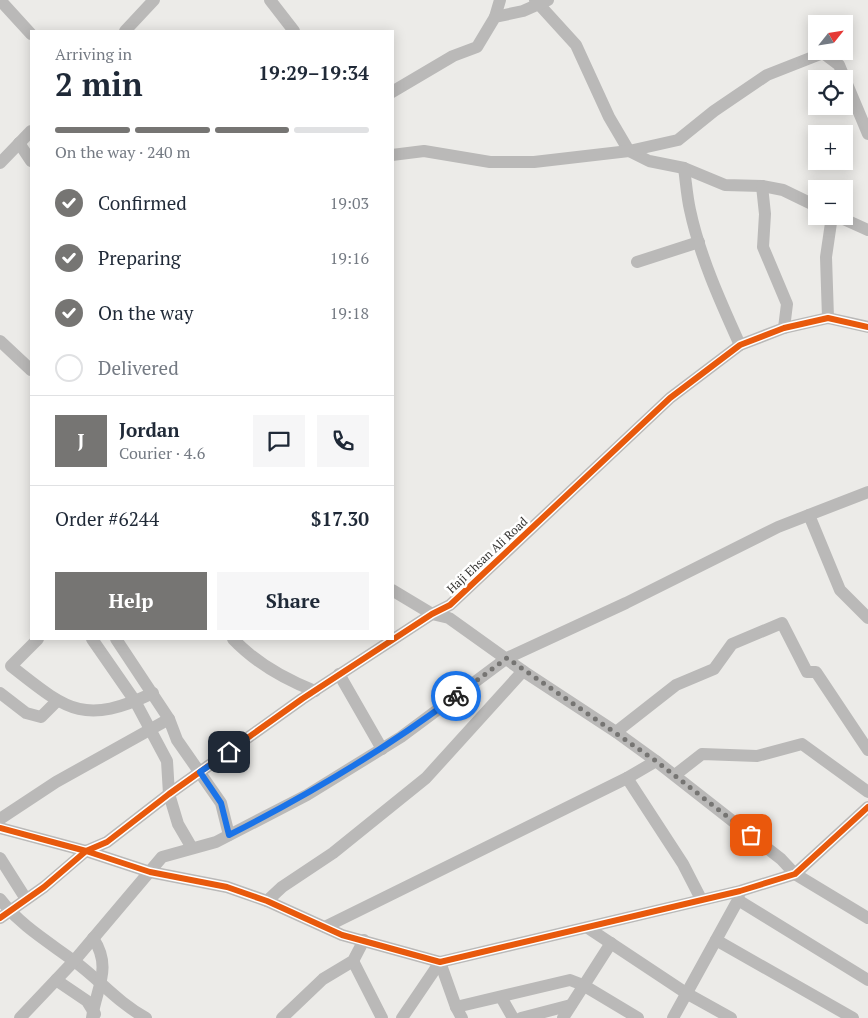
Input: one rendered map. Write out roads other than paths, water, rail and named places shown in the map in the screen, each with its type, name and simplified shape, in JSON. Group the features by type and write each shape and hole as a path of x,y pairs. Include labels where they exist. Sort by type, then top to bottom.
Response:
{"street":[{"path":"126,30 154,0"},
{"path":"270,0 293,30"},
{"path":"394,91 453,56 477,47 495,17 500,0"},
{"path":"495,17 541,2 576,45 609,117 629,151 648,161 684,168 725,186 762,186 783,190 808,202"},
{"path":"1,3 30,33"},
{"path":"394,155 424,151 490,162 534,162 629,151 678,140 714,111 767,75 823,53 839,65 863,105 868,134"},
{"path":"0,163 30,131"},
{"path":"19,143 30,160"},
{"path":"684,168 690,211 699,242 723,308 740,345"},
{"path":"762,186 765,214 763,247 787,304 784,328"},
{"path":"853,223 868,230"},
{"path":"828,318 826,257 831,225"},
{"path":"636,262 699,242"},
{"name":"Haji Ehsan Ali Road","path":"394,639 432,614 450,605 670,398 740,345 784,328 828,318 868,327"},
{"path":"0,341 30,369"},
{"path":"20,1018 74,961 162,857 216,842 307,795 382,749 507,658 626,603 778,527 868,492"},
{"path":"809,515 840,590 868,618"},
{"path":"394,591 432,614 450,618 523,671 616,732 675,775 781,859 795,874 868,918"},
{"path":"616,732 676,685 714,669 732,644 782,623 807,672 816,672 868,750"},
{"path":"37,640 11,666 57,701 94,712 116,709 153,693"},
{"path":"93,640 135,702 168,761 169,794 178,824 192,848"},
{"path":"117,640 169,719 177,740 221,803 229,835"},
{"path":"234,640 268,668 290,681 315,691"},
{"name":"Haji Ehsan Ali Road","path":"5,915 86,851 107,842 200,772 339,674 392,640"},
{"path":"268,901 282,887 333,853 426,778 523,671"},
{"path":"339,674 382,749"},
{"path":"0,692 26,714 41,717 57,701"},
{"path":"0,819 56,782 169,719"},
{"path":"675,775 702,754 756,756 802,744 868,792"},
{"path":"325,927 627,778 656,761"},
{"path":"627,778 683,864 701,899"},
{"path":"0,828 86,851 150,872 227,887 268,901 325,927 440,962 588,928 701,899 739,896 795,874 868,807"},
{"path":"0,858 26,900"},
{"path":"673,1018 739,896"},
{"path":"739,896 868,980"},
{"path":"0,899 5,915 74,961 125,1006 146,1018"},
{"path":"588,928 686,993 730,1018"},
{"path":"94,938 102,951 102,984 94,1015"},
{"path":"282,1018 322,979 353,961 364,940"},
{"path":"716,940 852,1018"},
{"path":"563,1018 611,943"},
{"path":"353,961 382,1018"},
{"path":"440,962 459,1013 501,997 570,980 583,985 638,1018"},
{"path":"402,1018 440,962"},
{"path":"56,980 87,1001 94,1015"},
{"path":"501,997 514,1018"},
{"path":"521,1018 571,1005"}]}
